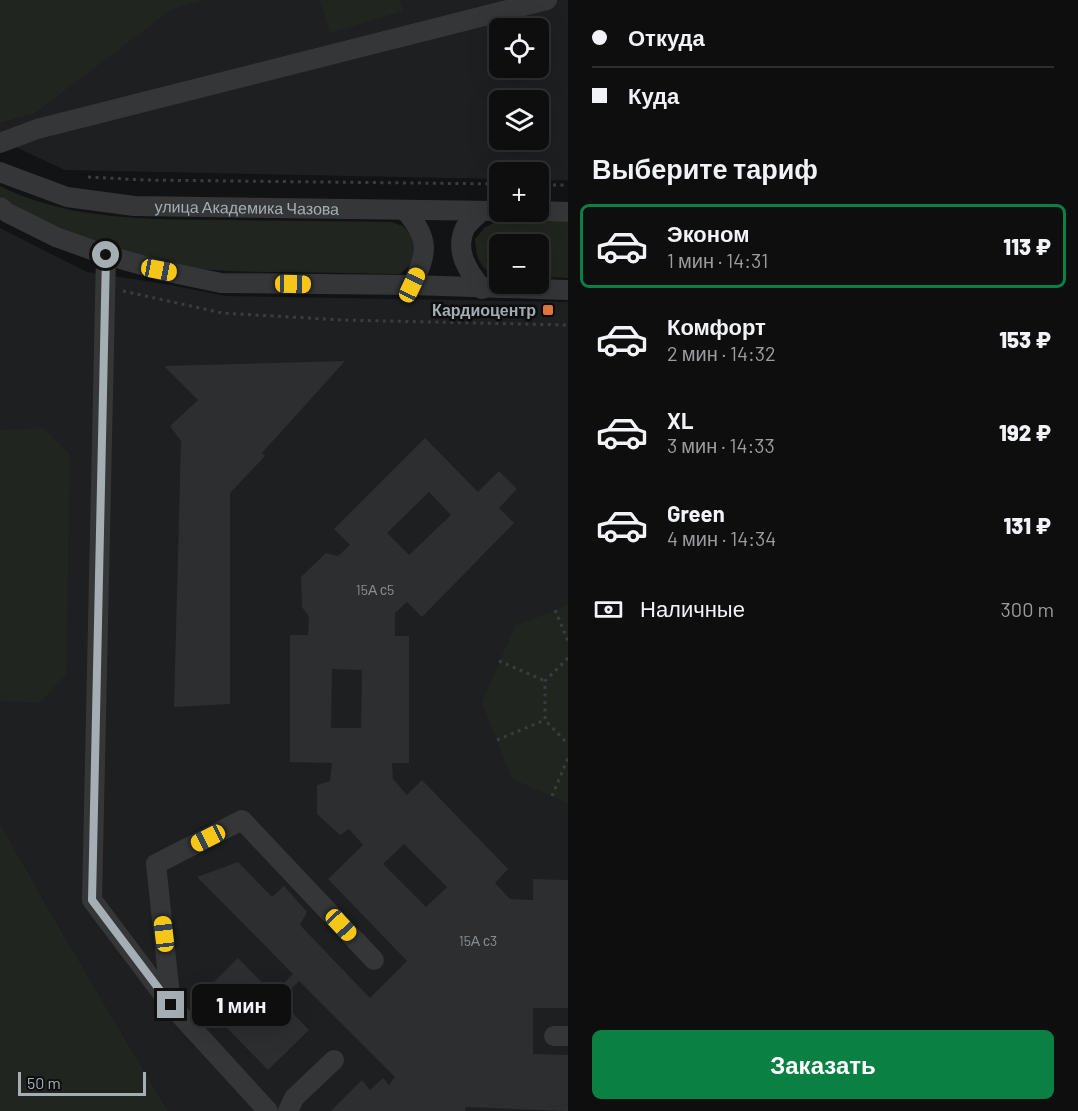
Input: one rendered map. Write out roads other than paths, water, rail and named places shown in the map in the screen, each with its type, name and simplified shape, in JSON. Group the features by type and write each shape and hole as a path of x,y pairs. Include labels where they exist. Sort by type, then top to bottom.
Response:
{"street":[{"path":"0,143 37,129 547,0"},
{"name":"улица Академика Чазова","path":"0,172 67,197 134,206 489,211"},
{"path":"0,207 56,237 106,255 159,270 221,283 412,285 568,290"},
{"path":"405,210 420,227 424,242 424,261 412,285"},
{"path":"549,211 568,212"},
{"path":"482,288 466,268 461,242 466,227 489,212"},
{"path":"106,255 92,900 171,1005 268,1111"},
{"path":"171,1005 156,864 242,820 374,960"},
{"path":"288,1111 294,1098 334,1060"}],"place":[{"name":"Кардиоцентр","path":"548,310"}]}
